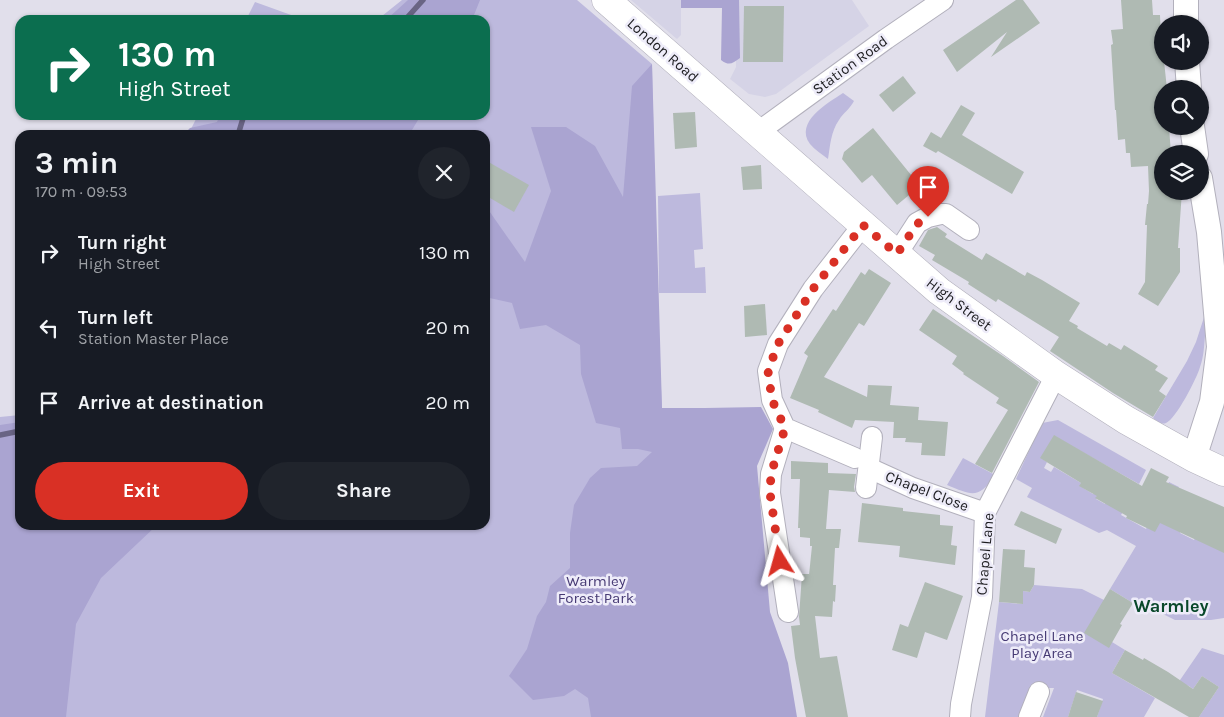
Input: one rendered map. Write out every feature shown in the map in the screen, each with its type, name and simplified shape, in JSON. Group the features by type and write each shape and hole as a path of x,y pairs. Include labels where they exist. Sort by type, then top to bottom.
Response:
{"main road":[{"name":"London Road","path":"606,0 720,100"},
{"name":"High Street","path":"720,100 939,291 1056,375 1126,420 1194,458 1224,472"}],"street":[{"name":"Station Road","path":"758,132 886,38 943,0"},
{"path":"1186,0 1186,15"},
{"path":"1194,458 1212,402 1219,347 1217,232 1207,200"},
{"path":"897,254 917,224 928,217 946,214 968,230"},
{"path":"862,463 785,428 772,400 768,371 778,344 813,289 863,225"},
{"name":"Chapel Lane","path":"960,717 982,597 985,513 1056,375"},
{"path":"785,428 771,474 770,493 788,612"},
{"name":"Chapel Close","path":"866,488 862,463 872,437"},
{"name":"Chapel Close","path":"862,463 913,488 985,513"},
{"path":"1029,717 1039,692"}],"shaded area":[{"path":"631,0 681,0 681,35 677,39"},
{"path":"735,0 852,0 869,26 776,94 765,97 749,94 730,79 736,67"}],"green space":[{"name":"Warmley Forest Park","path":"402,0 577,0 652,64 657,302 662,408 751,717 0,717 0,417 15,416 15,530 490,530 490,130 190,130 196,120 490,120 490,15 383,15"},
{"path":"408,0 480,0 474,15 392,15"},
{"path":"681,0 739,0 740,58 731,64 721,60 722,8 681,8"},
{"path":"255,2 291,15 248,15"},
{"path":"652,64 662,408 761,407 773,429 757,466 770,612 788,663 797,717 591,717 588,698 575,689 564,696 533,700 509,676 527,649 537,616 546,602 550,586 570,568 570,533 574,505 590,478 601,468 637,466 652,452 638,449 622,449 620,428 596,423 581,374 580,345 546,325 520,329 512,303 490,298 490,212 525,262 551,191 531,127 566,127 595,146 623,197 632,86"},
{"path":"843,93 854,101 836,124 831,139 828,159 810,144 806,136 806,128 815,114"},
{"path":"218,120 418,120 412,130 188,130 217,122"},
{"path":"700,193 703,249 694,250 695,268 705,267 706,293 659,293 658,196"},
{"path":"1207,308 1204,351 1198,372 1186,398 1175,414 1166,423 1161,423 1153,418 1187,361 1196,342"},
{"path":"1058,420 1146,470 1139,484 1054,436 1041,458 1047,462 1044,468 1051,472 1054,467 1081,483 1080,486 1093,494 1099,492 1096,499 1105,504 1108,498 1125,508 1121,515 1146,529 1169,482 1179,487 1164,521 1182,528 1180,533 1194,540 1199,530 1224,548 1224,618 1175,620 1147,606 1133,603 1110,589 1136,546 1107,530 1099,533 1027,497 1032,488 1016,479 1042,423"},
{"path":"15,423 15,530 152,530 101,578 76,624 66,717 0,717 0,425"},
{"path":"963,458 995,475 984,489 979,492 969,493 947,485"},
{"name":"Chapel Lane Play Area","path":"1034,585 1082,589 1104,600 1112,642 1125,650 1112,673 1155,698 1144,717 1097,717 1103,699 1077,690 1068,717 1043,717 1054,688 1037,688 1024,717 985,717 999,602 1022,604 1023,591 1030,592"},
{"path":"1202,648 1224,655 1224,717 1199,717 1219,687 1202,676 1193,689 1178,683"}],"building":[{"path":"1016,0 1023,0 1040,23 991,57 1007,32 957,72 943,50"},
{"path":"1121,0 1152,0 1154,15 1154,70 1165,70 1166,80 1154,80 1154,135 1170,135 1170,145 1154,145 1154,200 1181,200 1178,248 1180,248 1180,272 1158,306 1138,294 1145,282 1147,225 1145,225 1149,191 1148,166 1131,167 1130,153 1126,153 1125,139 1118,140 1111,30 1123,29"},
{"path":"744,6 784,6 783,62 743,62"},
{"path":"903,76 916,93 893,112 879,95"},
{"path":"961,105 975,113 962,135 1024,172 1012,194 938,151 936,153 923,146 931,132 941,138"},
{"path":"695,112 697,147 675,149 673,113"},
{"path":"873,128 920,186 897,205 872,175 862,183 842,159 844,152"},
{"path":"490,163 529,185 514,212 490,198"},
{"path":"761,165 762,189 743,190 741,167"},
{"path":"937,227 947,234 945,237 982,260 986,253 1025,276 1027,272 1080,303 1069,321 1078,326 1077,328 1107,346 1109,343 1121,350 1124,345 1158,366 1155,370 1168,378 1159,391 1166,396 1153,417 1050,351 1059,337 998,299 996,302 968,284 969,282 932,260 935,255 919,246 928,230"},
{"path":"869,269 891,283 864,326 859,323 824,377 867,397 868,385 892,386 890,405 919,407 918,420 948,422 945,456 921,455 922,443 905,442 906,438 893,438 894,422 855,420 852,428 818,412 819,410 790,398 808,356 804,353 833,309 836,311 861,272 865,275"},
{"path":"765,304 767,335 745,337 744,306"},
{"path":"933,309 1039,382 992,473 975,464 1008,410 996,403 999,398 963,374 952,364 957,356 919,330"},
{"path":"1054,435 1142,486 1151,468 1169,477 1166,482 1224,507 1224,553 1160,523 1155,532 1126,518 1127,516 1095,498 1097,496 1079,486 1081,483 1040,458"},
{"path":"791,461 828,463 828,473 856,474 855,492 829,490 826,529 841,529 839,548 835,548 833,585 836,585 835,602 833,601 832,617 815,616 820,658 837,656 848,717 806,717 791,626 800,625 802,574 809,575 812,546 810,546 810,538 800,537 800,528 798,528 800,479 791,479"},
{"path":"862,503 903,508 903,511 940,515 940,525 953,526 951,545 957,546 955,565 899,557 900,546 858,542"},
{"path":"1021,511 1062,529 1056,544 1014,525"},
{"path":"1003,549 1025,550 1024,567 1035,568 1034,585 1030,592 1023,591 1023,604 999,602"},
{"path":"925,582 963,596 947,640 925,632 917,658 892,650 900,624 908,627"},
{"path":"1110,589 1133,603 1120,624 1122,625 1109,648 1084,633"},
{"path":"1125,650 1143,660 1144,658 1193,689 1202,676 1219,687 1199,717 1189,717 1112,673"},
{"path":"1076,692 1103,701 1097,717 1068,717"}],"waterway":[{"path":"410,15 423,0"},
{"path":"240,130 242,120"},
{"path":"0,435 15,432"}],"district":[{"name":"Warmley","path":"1171,606"}],"route":[{"path":"780,561 770,493 771,474 785,428 772,400 768,371 778,344 813,289 863,225 897,254 917,224 928,217"}]}
